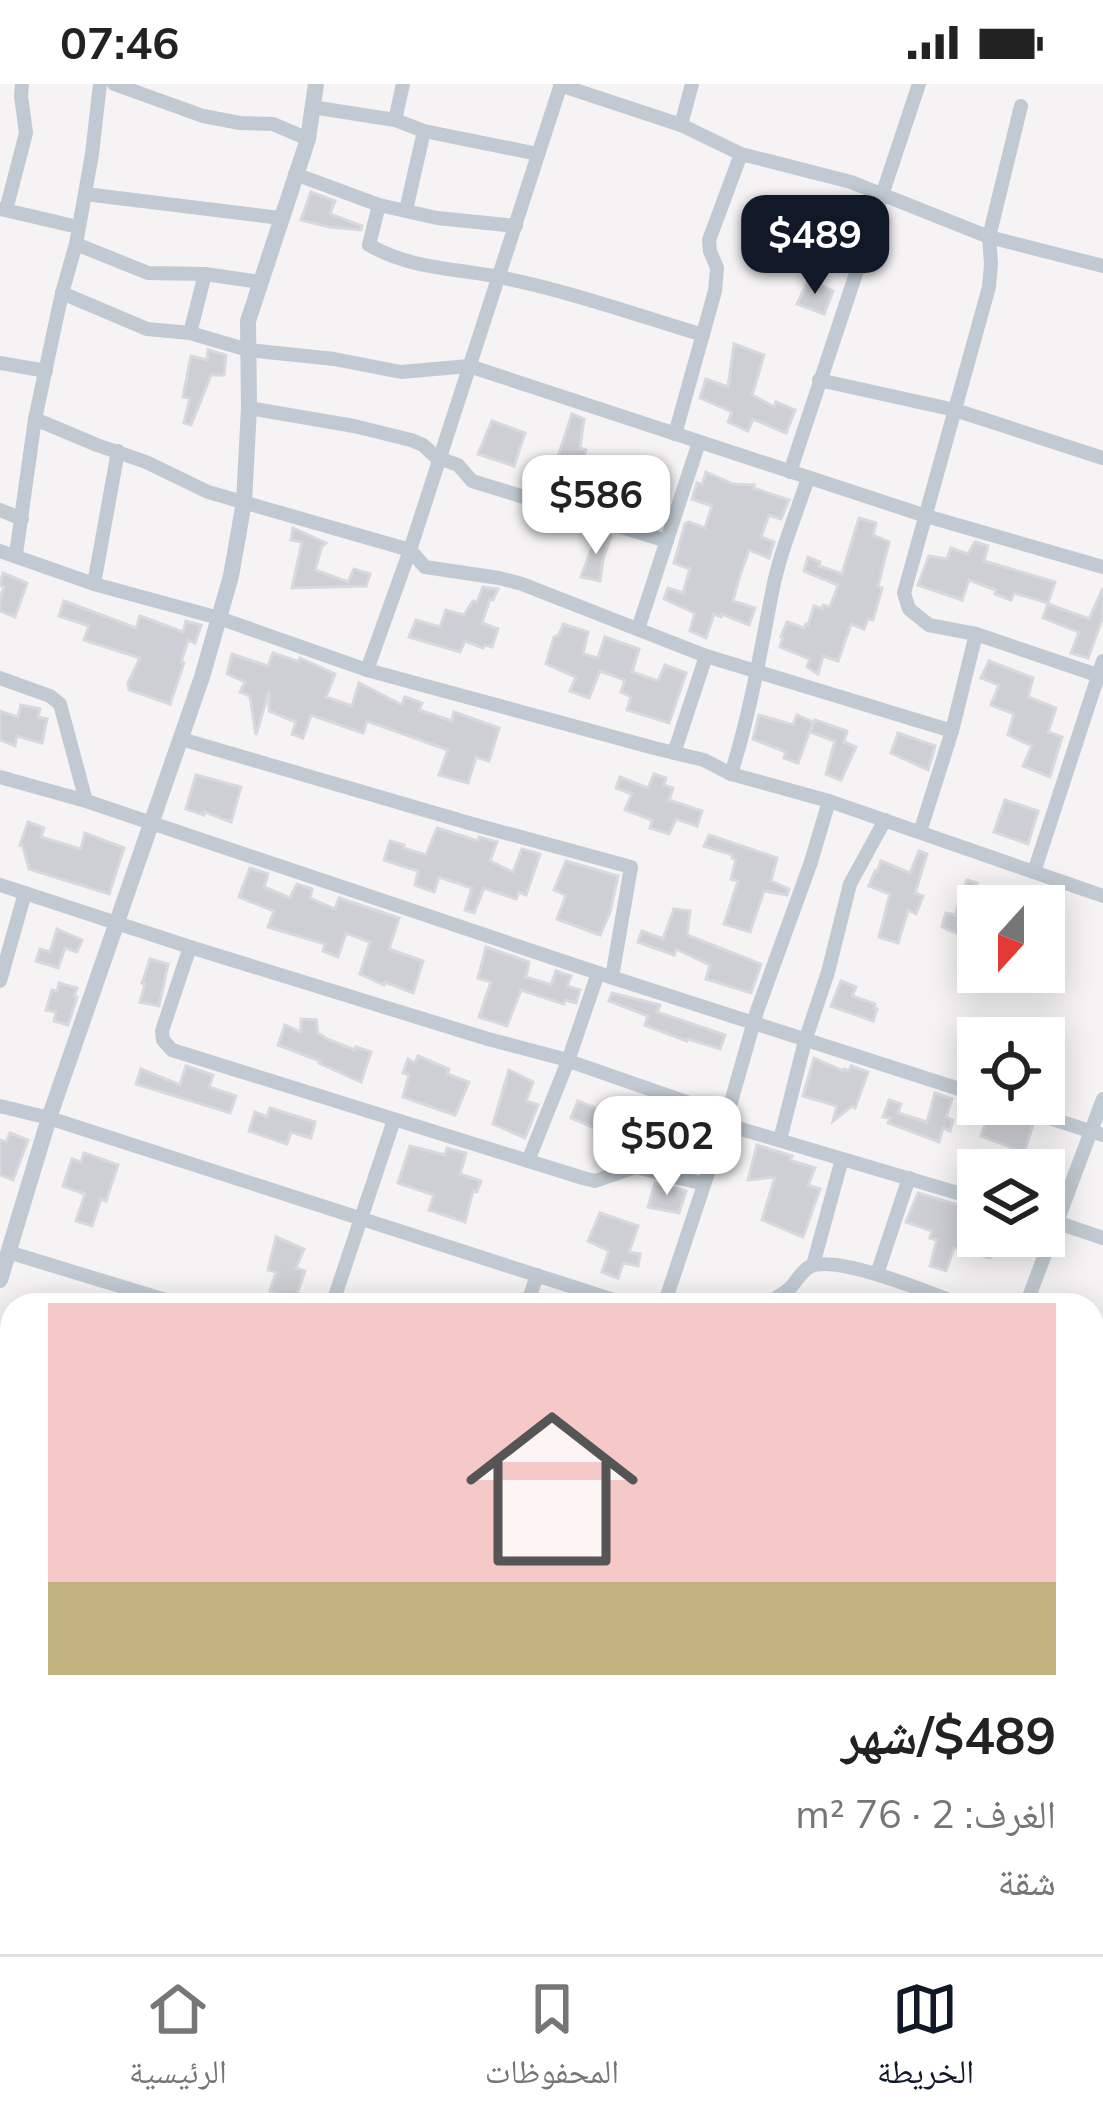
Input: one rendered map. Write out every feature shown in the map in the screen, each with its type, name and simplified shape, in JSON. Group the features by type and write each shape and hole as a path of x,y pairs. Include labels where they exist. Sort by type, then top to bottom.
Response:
{"street":[{"path":"22,84 26,133 3,209 78,227"},
{"path":"100,84 76,244 35,418 22,520 8,552 367,670 704,760 730,774 829,801 1103,896"},
{"path":"114,84 203,116 273,124 308,139"},
{"path":"0,1280 49,1118 181,739 231,576 244,502 250,408 248,321 308,139 316,84"},
{"path":"395,120 403,84"},
{"path":"367,670 561,84 681,125 742,154 851,182 989,237 1103,266"},
{"path":"681,125 692,84"},
{"path":"790,472 919,84"},
{"path":"312,106 538,154"},
{"path":"1021,106 989,237 989,287 904,584 905,601 921,621 1102,671 1034,872"},
{"path":"406,210 424,131"},
{"path":"675,434 717,277 709,240 742,154"},
{"path":"296,174 379,205 437,218 516,226"},
{"path":"85,194 280,218"},
{"path":"379,205 369,245 376,250 430,268 553,290 703,335"},
{"path":"76,244 148,273 260,282"},
{"path":"190,333 205,274"},
{"path":"62,293 147,328 190,333 248,350 401,372 470,366 926,516 1103,567"},
{"path":"0,362 46,371"},
{"path":"819,380 955,410 1103,458"},
{"path":"250,408 411,440 458,465 478,483 667,541"},
{"path":"35,418 172,473 190,485 410,550 425,567 522,584 706,656 952,731"},
{"path":"638,629 699,442"},
{"path":"94,584 118,451"},
{"path":"730,774 744,731 775,580 808,478"},
{"path":"0,510 22,520"},
{"path":"920,832 976,634"},
{"path":"674,753 706,656"},
{"path":"0,678 60,704 86,801"},
{"path":"181,739 631,867 605,975 528,1161"},
{"path":"0,777 86,801 957,1089"},
{"path":"668,1293 829,801"},
{"path":"780,1140 850,884 885,820"},
{"path":"0,885 568,1060 780,1140 957,1193"},
{"path":"0,981 26,893"},
{"path":"190,947 162,1030 168,1047 596,1180 636,1167 704,1184"},
{"path":"1065,1192 1097,1133 1103,1100"},
{"path":"0,1106 592,1293"},
{"path":"336,1293 394,1120"},
{"path":"1065,1123 1097,1133"},
{"path":"784,1293 813,1265 842,1159"},
{"path":"877,1274 909,1178"},
{"path":"1065,1225 1103,1238"},
{"path":"8,1252 143,1293"},
{"path":"1029,1293 1040,1257"},
{"path":"813,1265 877,1274 929,1293"},
{"path":"531,1293 537,1275"}],"building":[{"path":"311,192 335,201 330,214 362,226 361,230 301,220"},
{"path":"809,279 833,291 824,314 797,304"},
{"path":"734,344 764,355 752,395 774,407 776,402 795,410 786,433 753,419 748,431 728,422 732,412 700,398 706,379 728,387"},
{"path":"208,350 226,355 224,375 211,375 191,425 184,423 190,398 183,397 191,356 207,360"},
{"path":"572,414 584,419 580,448 586,450 576,484 549,484"},
{"path":"492,421 525,433 514,466 478,454"},
{"path":"706,472 789,500 781,519 769,515 761,537 774,542 769,558 749,550 739,578 733,601 755,608 749,625 714,614 706,638 690,631 695,613 664,599 668,588 683,593 690,569 674,563 685,524 705,528 712,506 692,499"},
{"path":"859,518 876,523 873,535 889,542 878,586 882,588 873,620 868,619 864,629 851,624 838,661 823,656 818,674 807,667 810,659 780,647 781,637 787,622 804,628 814,606 830,607 838,585 804,571 808,557 842,574"},
{"path":"293,528 326,543 315,570 348,582 354,569 370,574 366,586 292,588 302,542 291,540"},
{"path":"598,531 611,536 600,581 581,577"},
{"path":"975,542 988,546 984,561 1055,582 1048,603 1014,593 1011,600 969,580 962,600 918,585 929,556 947,559 951,548 968,554"},
{"path":"3,573 27,583 15,617 0,611"},
{"path":"483,587 498,589 482,623 498,629 492,647 465,641 460,652 409,637 416,620 440,627 446,610 464,615"},
{"path":"1103,588 1103,617 1088,658 1071,653 1079,632 1043,618 1048,604 1089,619"},
{"path":"64,601 136,628 140,616 183,632 186,621 201,625 195,643 188,640 170,704 129,690 140,658 84,640 89,626 59,616"},
{"path":"563,624 588,632 583,654 598,658 605,637 639,649 632,672 658,681 665,665 686,673 669,723 627,710 631,697 621,692 625,680 600,671 589,698 570,691 576,677 546,664"},
{"path":"273,653 299,662 300,658 335,674 326,697 352,706 359,683 402,705 405,697 422,703 419,710 452,721 454,712 499,728 489,761 476,757 468,783 439,775 448,750 367,721 363,733 311,715 303,738 292,734 296,722 269,711 269,691 256,735 250,696 240,692 245,682 227,674 232,654 268,666"},
{"path":"989,661 1033,678 1028,697 1056,708 1048,732 1062,737 1050,777 1023,766 1032,746 1008,735 1014,714 991,705 999,685 981,678"},
{"path":"21,705 40,709 38,717 47,719 42,743 17,736 15,746 0,740 0,711 18,717"},
{"path":"759,715 793,725 797,715 813,722 798,763 784,758 786,752 753,739"},
{"path":"815,720 847,731 844,742 856,747 841,780 826,774 835,741 810,732"},
{"path":"898,733 935,746 928,770 891,753"},
{"path":"654,774 666,778 664,785 673,788 669,800 702,811 697,826 676,819 669,834 650,828 652,820 625,810 632,794 616,788 620,777 648,788"},
{"path":"196,775 241,787 231,822 186,809"},
{"path":"1005,800 1038,811 1028,844 994,832"},
{"path":"28,822 44,828 41,837 77,848 81,849 85,833 124,848 109,894 29,869 20,845"},
{"path":"437,828 497,842 490,861 513,872 522,849 540,854 526,895 519,892 516,899 484,888 474,913 465,910 472,888 439,877 434,892 415,885 418,871 384,860 390,841 426,855"},
{"path":"709,835 777,858 771,881 789,889 787,895 764,891 750,932 724,924 738,881 731,879 736,860 704,846"},
{"path":"919,851 927,854 915,893 923,896 916,914 908,910 898,943 879,937 890,894 869,886 875,871 881,861 910,873"},
{"path":"566,861 618,876 600,935 557,919 566,895 554,890"},
{"path":"250,868 268,874 264,887 290,898 297,884 312,889 310,898 335,909 339,898 399,918 389,949 423,961 413,993 360,974 370,942 346,933 338,957 323,951 325,944 268,927 274,911 239,897"},
{"path":"674,909 690,911 687,935 761,964 751,993 706,979 710,965 676,949 674,955 638,942 642,931 663,939"},
{"path":"957,909 957,934 942,927 946,913 955,915"},
{"path":"57,929 82,940 77,952 65,948 58,968 36,961 40,949 50,952"},
{"path":"486,947 529,962 526,977 551,985 556,971 571,976 567,986 580,990 576,1003 565,1000 564,1004 521,990 507,1026 479,1017 491,982 478,978"},
{"path":"150,959 168,964 159,1006 140,1002"},
{"path":"841,981 856,987 852,996 875,1004 873,1021 831,1006"},
{"path":"59,983 77,988 68,1025 54,1021 56,1012 46,1010"},
{"path":"612,993 660,1005 657,1012 725,1035 720,1049 645,1025 648,1016 609,1001"},
{"path":"301,1019 316,1020 318,1033 327,1039 371,1052 361,1082 278,1045 285,1025 301,1032"},
{"path":"418,1056 469,1082 455,1115 403,1097 408,1059 415,1063"},
{"path":"814,1058 843,1071 851,1066 868,1072 855,1108 833,1121 837,1106 803,1096"},
{"path":"186,1066 213,1075 209,1087 236,1096 230,1113 136,1084 141,1069 180,1085"},
{"path":"509,1070 533,1082 526,1101 538,1105 525,1138 493,1124"},
{"path":"935,1093 952,1099 946,1117 953,1120 950,1131 943,1128 939,1142 883,1117 889,1100 901,1104 898,1113 927,1122"},
{"path":"614,1098 627,1104 616,1137 571,1118 578,1101 607,1113"},
{"path":"270,1108 315,1122 311,1138 291,1132 287,1144 249,1131 255,1112 267,1117"},
{"path":"985,1125 1033,1125 1025,1149 981,1136"},
{"path":"10,1133 28,1140 13,1180 0,1175 0,1140 6,1142"},
{"path":"757,1145 815,1168 808,1185 820,1189 803,1237 762,1220 775,1177 748,1180"},
{"path":"410,1146 445,1155 447,1148 466,1153 460,1174 481,1181 477,1192 473,1191 465,1222 429,1210 434,1195 398,1183"},
{"path":"84,1153 118,1165 92,1226 76,1221 85,1194 63,1186 72,1159 81,1162"},
{"path":"655,1183 686,1191 679,1213 648,1207"},
{"path":"918,1193 957,1205 957,1249 946,1271 930,1266 937,1240 930,1238 932,1231 906,1222"},
{"path":"600,1213 638,1226 629,1252 640,1254 638,1266 623,1263 618,1278 602,1272 609,1251 588,1241"},
{"path":"276,1237 304,1249 296,1268 305,1271 297,1293 270,1291 276,1272 268,1270"}]}
